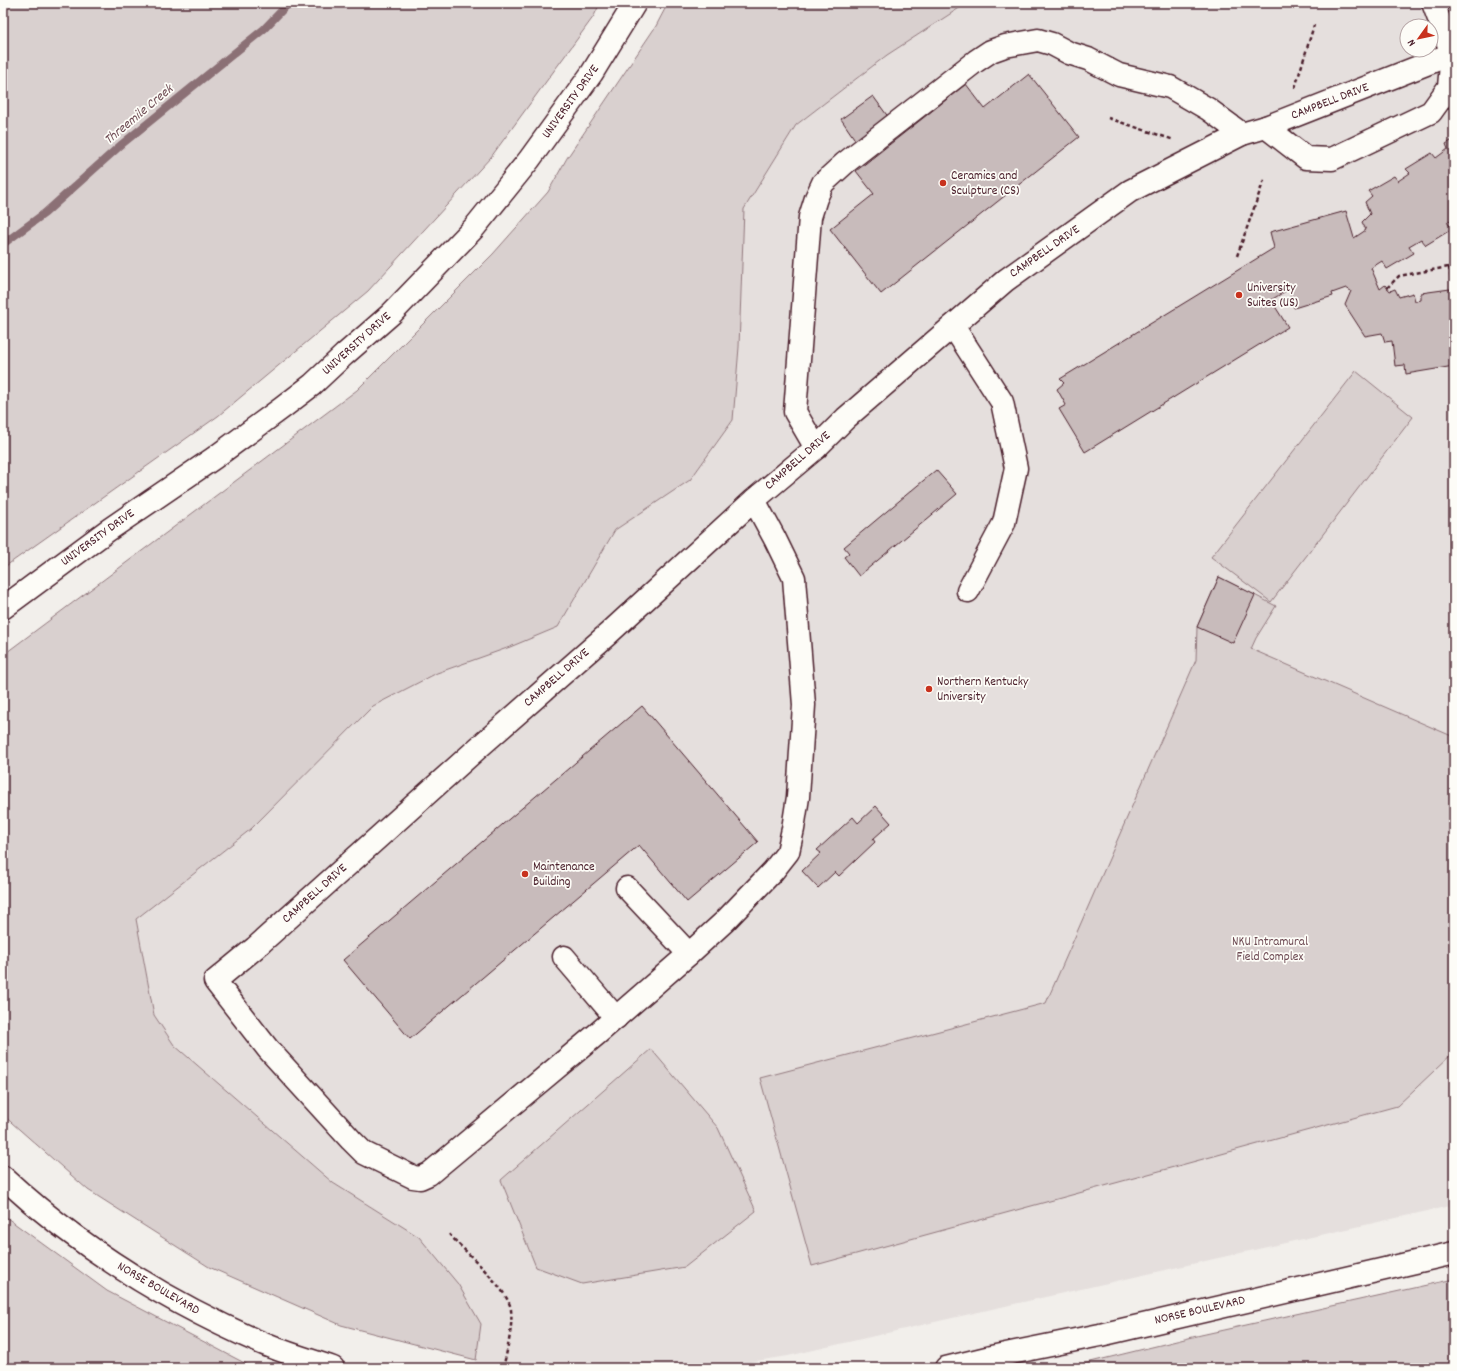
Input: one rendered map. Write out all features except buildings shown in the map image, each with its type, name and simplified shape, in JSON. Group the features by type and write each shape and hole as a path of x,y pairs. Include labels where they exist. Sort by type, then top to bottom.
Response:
{"street":[{"name":"UNIVERSITY DRIVE","path":"3,608 107,531 214,458 282,408 312,385 344,354 391,314 474,228 529,160 592,73 635,3"},
{"path":"1276,123 1306,158 1332,159 1431,112 1449,87 1453,54 1433,3"},
{"path":"816,448 795,412 810,217 816,198 823,183 845,163 976,61 991,51 1005,46 1038,40 1052,44 1088,59 1119,75 1170,87 1208,109 1242,134"},
{"name":"CAMPBELL DRIVE","path":"616,1018 429,1174 420,1178 413,1177 364,1152 351,1140 268,1049 214,981 255,948 478,748 608,634 754,500 816,448 846,418 1006,280 1130,191 1242,134 1276,123 1453,54"},
{"path":"953,326 1002,402 1016,468 1004,523 968,591"},
{"path":"564,957 616,1018 724,922 773,871 788,852 797,803 804,705 794,578 754,500"},
{"path":"627,888 689,954"},
{"name":"NORSE BOULEVARD","path":"3,1177 57,1223 101,1255 153,1288 208,1318 265,1344 332,1368"},
{"name":"NORSE BOULEVARD","path":"946,1368 991,1357 1100,1335 1454,1253"}],"path":[{"path":"1276,123 1314,25"},
{"path":"1108,118 1175,140"},
{"path":"1237,256 1265,176"},
{"path":"1388,288 1399,276 1454,266"},
{"path":"1449,267 1454,291"},
{"path":"449,1234 500,1288 508,1300 512,1314 503,1368"}],"shaded area":[{"name":"Northern Kentucky University","path":"967,3 1454,3 1454,1205 788,1356 725,1366 694,1368 473,1368 476,1360 419,1237 333,1183 174,1045 154,1015 136,919 251,829 373,706 437,673 558,627 615,530 690,480 733,420 739,347 744,209 796,125 887,55"}],"green space":[{"path":"3,3 600,3 594,16 491,157 368,291 218,416 3,568"},
{"path":"668,3 967,3 887,55 796,125 744,209 739,347 733,420 690,480 615,530 558,627 510,647 437,673 373,706 251,829 136,919 154,1015 174,1045 333,1183 419,1237 458,1284 481,1324 476,1360 341,1325 209,1267 88,1190 3,1115 3,655 357,390 493,254 548,192 567,158 656,26"},
{"path":"1356,371 1413,417 1271,602 1211,557"},
{"name":"NKU Intramural Field Complex","path":"1219,577 1276,606 1256,638 1251,649 1454,737 1454,1052 1397,1106 812,1266 760,1078 1046,1003 1196,660 1197,627"},
{"path":"651,1049 718,1128 756,1211 685,1267 582,1284 536,1267 501,1180"},
{"path":"3,1215 107,1291 254,1368 3,1368"},
{"path":"1454,1279 1454,1368 1066,1368 1201,1335"}],"waterway":[{"name":"Threemile Creek","path":"3,244 45,213 122,144 264,29 289,3"}],"place":[{"name":"Ceramics and Sculpture (CS)","path":"943,183"},
{"name":"University Suites (US)","path":"1239,295"},
{"name":"Northern Kentucky University","path":"929,689"},
{"name":"Maintenance Building","path":"525,874"}]}
